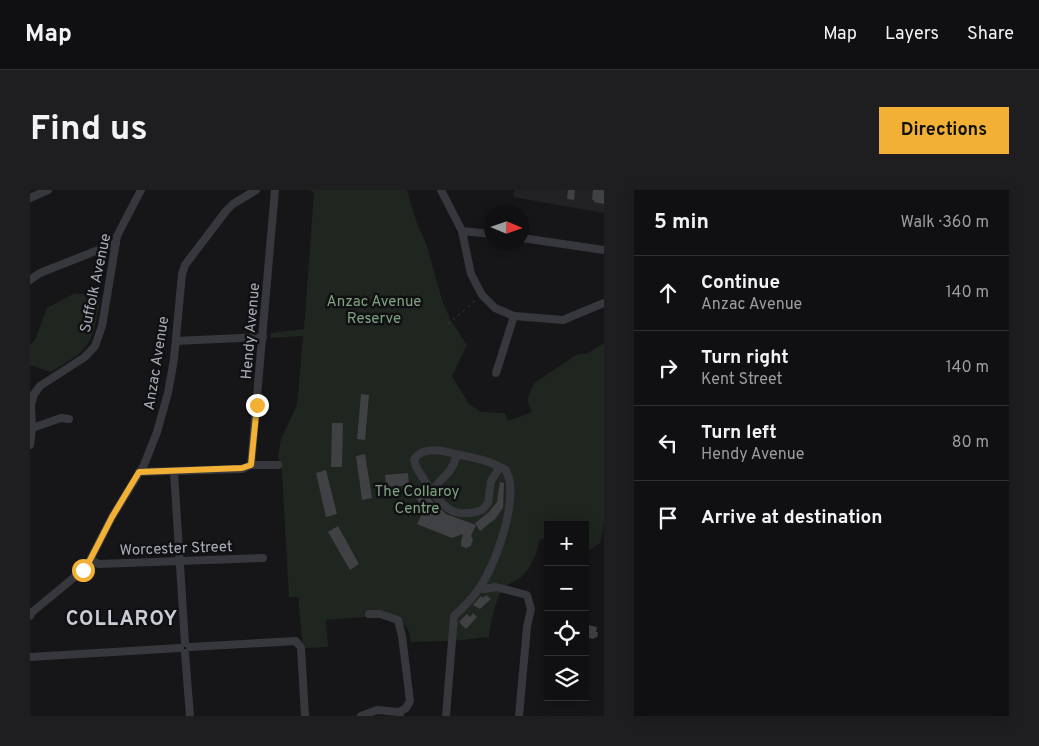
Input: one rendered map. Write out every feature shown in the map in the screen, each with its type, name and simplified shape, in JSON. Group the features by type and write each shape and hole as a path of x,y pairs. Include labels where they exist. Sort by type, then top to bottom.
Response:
{"street":[{"path":"30,198 48,190"},
{"name":"Suffolk Avenue","path":"30,446 32,428 30,405 34,394 40,386 85,357 95,346 102,326 117,236 141,190"},
{"name":"Anzac Avenue","path":"30,613 83,570 112,517 144,465 157,432 168,393 176,341 182,274 185,265 226,211 256,190"},
{"name":"Hendy Avenue","path":"251,465 275,190"},
{"path":"441,190 462,231 471,274 482,295 495,308 514,316 563,320 604,303"},
{"path":"462,231 484,233"},
{"path":"529,239 604,250"},
{"path":"30,280 40,272 116,244"},
{"path":"496,373 514,316"},
{"path":"176,341 263,337"},
{"path":"32,428 61,418 69,419"},
{"path":"446,716 454,616 471,600 480,588 498,550 510,500 510,483 506,470 500,466 483,459 432,450 418,454 414,459 416,467 438,501 462,515 482,510 488,503 491,482 500,466"},
{"path":"432,492 435,486 446,478 456,457 460,456"},
{"path":"139,472 174,472 242,468 251,465 278,465"},
{"path":"174,472 190,716"},
{"name":"Worcester Street","path":"90,560 99,564 263,558"},
{"path":"480,588 496,587 527,595 531,609 527,627 519,716"},
{"path":"362,716 377,710 400,714 410,701 402,636 398,620 380,614 369,614"},
{"path":"30,657 296,641 301,648 305,716"}],"path":[{"path":"448,324 482,295"}],"shaded area":[{"path":"515,190 604,190 604,213 513,197"}],"green space":[{"name":"The Collaroy Centre","path":"308,190 407,190 416,221 427,246 442,300 450,319 467,345 452,376 469,404 481,412 505,413 508,421 532,412 527,400 534,383 576,355 588,353 604,343 604,524 600,543 589,550 589,521 544,521 544,538 539,540 537,551 530,566 520,578 503,588 500,592 489,637 453,641 411,642 405,625 378,616 326,620 328,647 303,648 298,597 289,597 282,472 278,457 281,439 297,405 303,336 270,338 271,333 304,329 314,192"},
{"path":"75,293 100,297 95,326 90,340 74,358 51,372 30,365 30,345 35,340 47,308"}],"building":[{"path":"568,190 575,190 574,200 567,199"},
{"path":"593,190 604,190 604,204 592,200"},
{"path":"361,394 369,395 365,440 357,439"},
{"path":"332,423 343,423 342,467 331,467"},
{"path":"365,454 372,498 362,500 356,456"},
{"path":"326,470 337,514 326,517 316,473"},
{"path":"408,473 409,485 400,486 400,492 387,494 385,475"},
{"path":"500,482 504,483 503,508 495,519 480,531 475,523 489,512 497,502"},
{"path":"421,485 433,502 446,514 476,525 471,536 473,539 471,546 466,548 461,546 463,534 452,538 417,524 423,512 423,507 415,497 419,494 415,489"},
{"path":"338,526 359,564 350,570 328,532"},
{"path":"486,595 491,599 480,609 473,605 481,596 483,598"},
{"path":"473,613 477,617 466,629 459,622 467,614 470,617"},
{"path":"589,625 597,627 597,638 589,638"}],"district":[{"name":"COLLAROY","path":"122,618"}],"route":[{"path":"83,570 139,472 242,468 251,465 257,405"}],"park label":[{"name":"Anzac Avenue Reserve","path":"374,310"}]}
